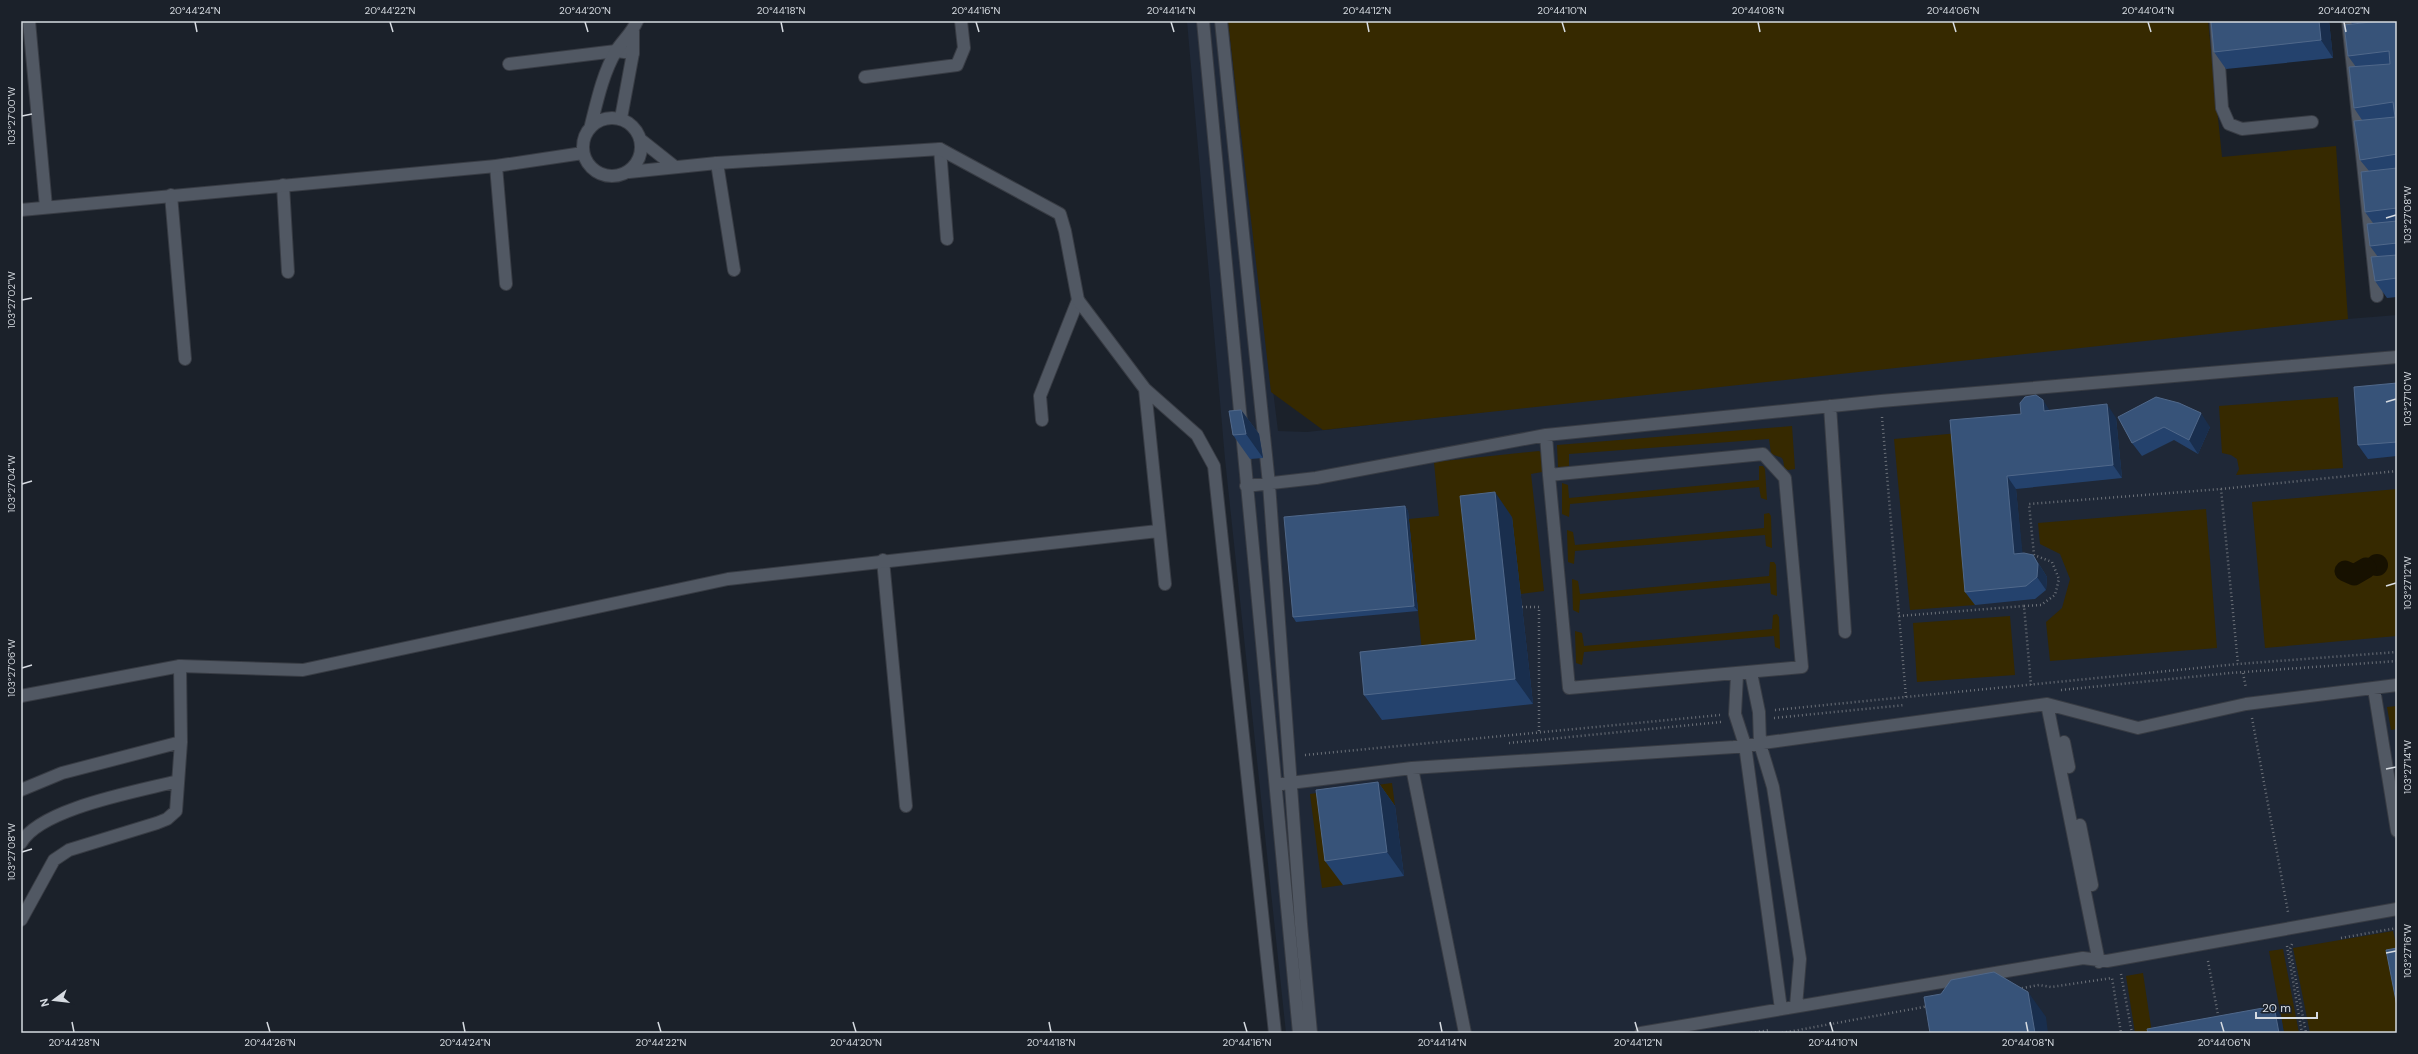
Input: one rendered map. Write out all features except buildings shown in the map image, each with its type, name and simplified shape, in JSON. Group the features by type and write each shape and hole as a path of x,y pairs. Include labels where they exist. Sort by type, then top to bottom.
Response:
{"street":[{"path":"29,21 46,207"},
{"path":"865,77 957,65 964,48 961,21"},
{"path":"1203,21 1274,784 1299,1033"},
{"path":"1221,21 1270,484 1288,757 1311,1033"},
{"path":"2216,21 2222,108 2229,124 2242,129 2312,122"},
{"path":"2348,21 2377,296"},
{"path":"635,26 616,51 600,90 591,125 584,138 583,153 590,167 603,175 618,176 629,172 717,163 940,149 1060,214 1066,231 1078,300 1145,389 1197,435 1214,466 1275,1033"},
{"path":"621,118 633,52 635,26"},
{"path":"509,64 616,51 633,52"},
{"path":"591,125 605,118 621,118 634,126 641,140 675,167"},
{"path":"629,172 641,156 641,140"},
{"path":"940,149 947,239"},
{"path":"21,210 496,166 583,153"},
{"path":"717,163 734,270"},
{"path":"496,166 506,284"},
{"path":"283,185 288,272"},
{"path":"171,195 185,359"},
{"path":"1042,420 1040,396 1078,300"},
{"path":"1246,486 1316,478 1546,436 1881,401 2397,358"},
{"path":"1145,389 1158,531 1165,584"},
{"path":"1830,406 1845,632"},
{"path":"1546,436 1549,475 1569,688 1751,673 1802,667 1785,478 1762,454 1549,475"},
{"path":"21,696 180,666 303,670 728,579 882,560 1158,531"},
{"path":"882,560 906,806"},
{"path":"21,920 54,860 69,850 168,819 176,811 181,742 180,666"},
{"path":"1751,673 1759,716 1760,744 1773,786 1800,959 1796,1006"},
{"path":"1737,674 1736,717 1745,745 1781,1009"},
{"path":"1274,784 1412,768 1760,744 2047,704 2138,728 2249,704 2397,685"},
{"path":"2374,688 2397,831"},
{"path":"2047,704 2103,961"},
{"path":"21,790 62,773 181,742"},
{"path":"2064,742 2103,961"},
{"path":"1412,768 1465,1033"},
{"path":"21,843 39,824 73,809 178,781"},
{"path":"1641,1033 2083,958 2103,961 2397,909"}],"path":[{"path":"1881,401 1906,697"},
{"path":"1899,616 2041,605 2055,595 2059,579 2052,562 2034,556 2029,504 2221,489 2397,471"},
{"path":"2221,489 2238,664"},
{"path":"2024,606 2031,685"},
{"path":"1522,607 1539,607 1539,734"},
{"path":"1759,716 1906,697 2238,664 2397,652"},
{"path":"2055,690 2243,672 2397,661"},
{"path":"2243,672 2293,938 2290,949 2306,1033"},
{"path":"1759,716 1906,705"},
{"path":"1288,757 1736,717"},
{"path":"1502,744 1736,717"},
{"path":"2287,946 2302,1033"},
{"path":"2208,961 2220,1026"},
{"path":"2120,969 2132,1033"},
{"path":"2012,990 2039,985 2051,987 2112,978 2121,1033"},
{"path":"1782,1033 1937,1004"}],"shaded area":[{"path":"1187,21 1228,21 1278,431 1307,432 2200,331 2397,315 2397,1033 1286,1033 1225,459"},
{"path":"1228,21 2208,21 2222,157 2336,146 2348,319 1323,430 1271,392"},
{"path":"2338,397 2343,468 2236,475 2239,469 2237,459 2231,455 2222,453 2219,406"},
{"path":"1792,426 1795,469 1788,470 1784,468 1782,458 1771,453 1769,439 1569,454 1569,466 1566,469 1561,470 1558,467 1557,445"},
{"path":"1959,433 1975,605 1910,610 1894,439"},
{"path":"1539,451 1544,455 1545,466 1542,472 1531,474 1544,591 1521,594 1493,665 1424,672 1409,519 1439,516 1434,462"},
{"path":"1759,466 1763,466 1765,469 1767,500 1761,498 1759,487 1570,504 1569,517 1562,514 1562,483 1568,485 1569,498 1759,480"},
{"path":"2397,489 2397,636 2265,648 2252,502"},
{"path":"2206,509 2217,648 2050,661 2046,622 2062,608 2070,579 2060,554 2040,544 2038,523"},
{"path":"1769,513 1771,516 1772,548 1766,546 1765,535 1575,551 1574,564 1568,562 1567,530 1573,532 1575,545 1764,528 1764,514"},
{"path":"2377,554 2385,557 2388,565 2385,573 2377,576 2369,573 2366,565 2369,557"},
{"path":"1770,562 1774,562 1776,565 1777,596 1771,594 1770,583 1580,600 1579,613 1573,610 1572,579 1578,581 1580,594 1769,576"},
{"path":"1777,614 1779,617 1780,649 1775,647 1774,636 1584,652 1582,665 1576,663 1575,631 1582,633 1584,646 1772,629 1773,615"},
{"path":"2010,616 2015,675 1917,682 1913,623"},
{"path":"2397,706 2397,729 2391,730 2387,707"},
{"path":"1392,783 1395,806 1333,815 1343,885 1322,888 1310,794"},
{"path":"2393,931 2397,948 2397,1033 2310,1033 2293,948"},
{"path":"2283,949 2299,1033 2284,1033 2269,951"},
{"path":"2143,973 2152,1033 2135,1033 2126,976"}],"waterway":[{"path":"2345,571 2354,575 2366,568"}]}
